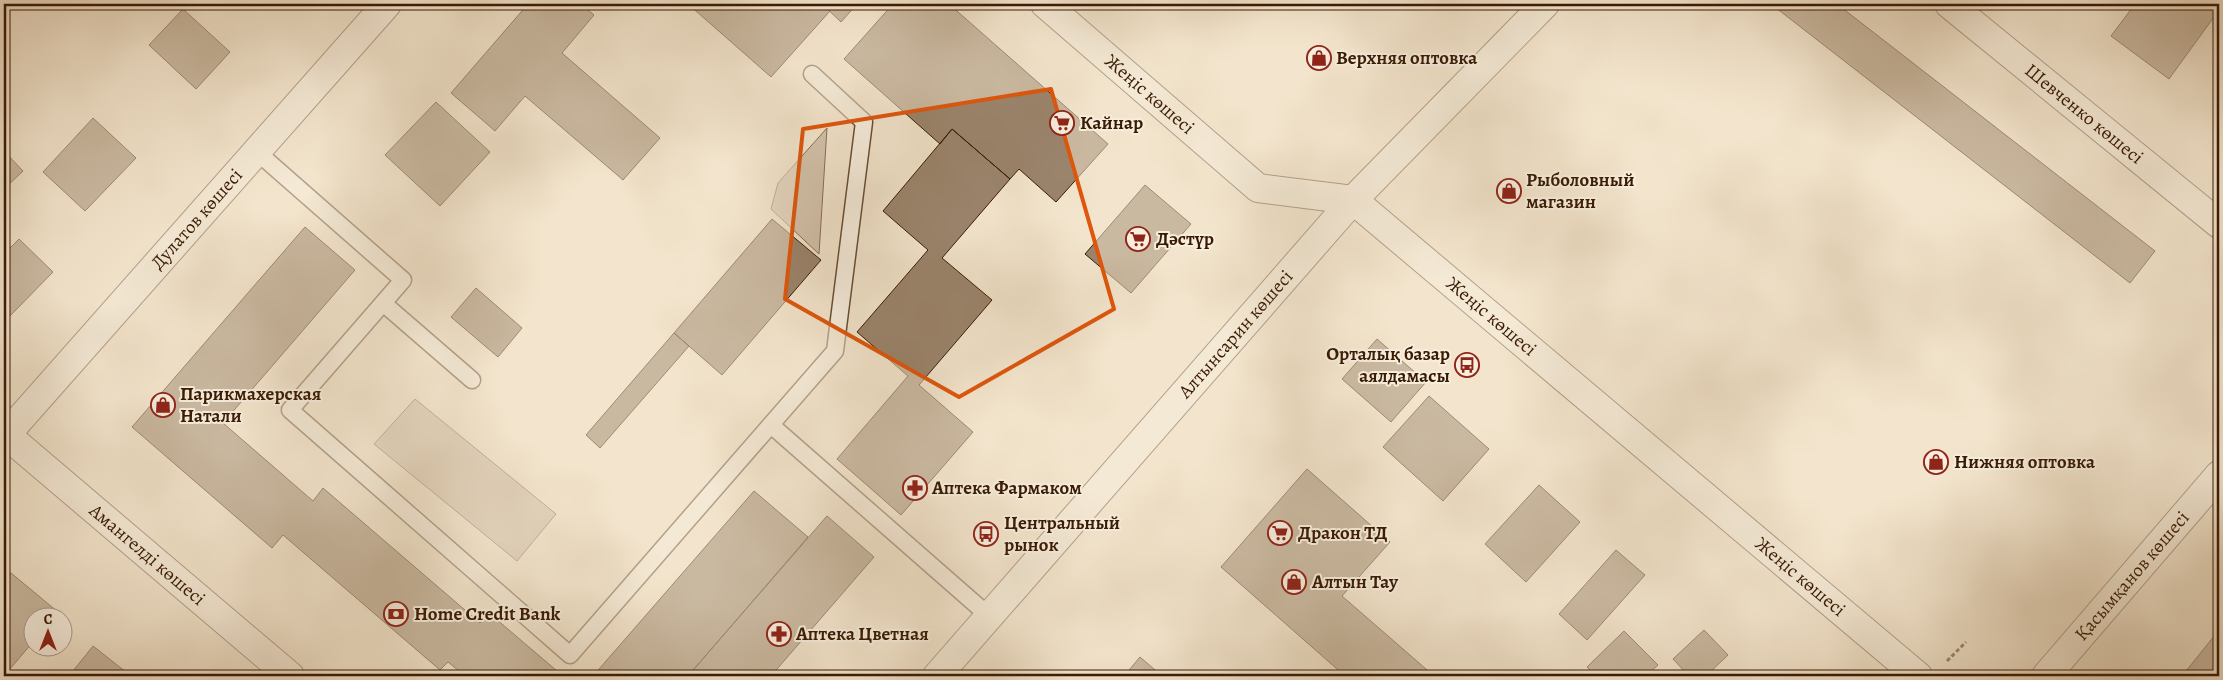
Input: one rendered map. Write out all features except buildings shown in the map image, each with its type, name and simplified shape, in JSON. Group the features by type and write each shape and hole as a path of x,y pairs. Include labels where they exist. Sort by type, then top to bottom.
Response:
{"street":[{"name":"Дулатов көшесі","path":"4,437 388,4"},
{"name":"Жеңіс көшесі","path":"1045,4 1258,188 1353,200 1918,676"},
{"name":"Алтынсарин көшесі","path":"937,676 1353,200 1546,4"},
{"name":"Шевченко көшесі","path":"1949,4 2219,224"},
{"name":"Амангелді көшесі","path":"4,437 290,676"},
{"name":"Қасымқанов көшесі","path":"2046,676 2219,474"}],"lane":[{"path":"256,151 403,280 290,410 570,655 835,351 864,122 812,74"},
{"path":"383,303 472,380"},
{"path":"771,425 989,616"}],"path":[{"path":"1946,662 1966,642"}],"highlighted area":[{"path":"1051,89 1114,309 959,397 785,299 803,129"}],"shaded area":[{"path":"827,128 819,254 771,209 778,183"},
{"path":"415,399 556,514 517,561 374,444"}],"place":[{"name":"Верхняя оптовка","path":"1319,58"},
{"name":"Кайнар","path":"1062,123"},
{"name":"Рыболовный магазин","path":"1509,191"},
{"name":"Дәстүр","path":"1138,239"},
{"name":"Орталық базар аялдамасы","path":"1467,365"},
{"name":"Парикмахерская Натали","path":"163,405"},
{"name":"Нижняя оптовка","path":"1936,462"},
{"name":"Аптека Фармаком","path":"915,488"},
{"name":"Дракон ТД","path":"1280,533"},
{"name":"Центральный рынок","path":"986,534"},
{"name":"Алтын Тау","path":"1294,582"},
{"name":"Home Credit Bank","path":"396,614"},
{"name":"Аптека Цветная","path":"779,634"}]}
